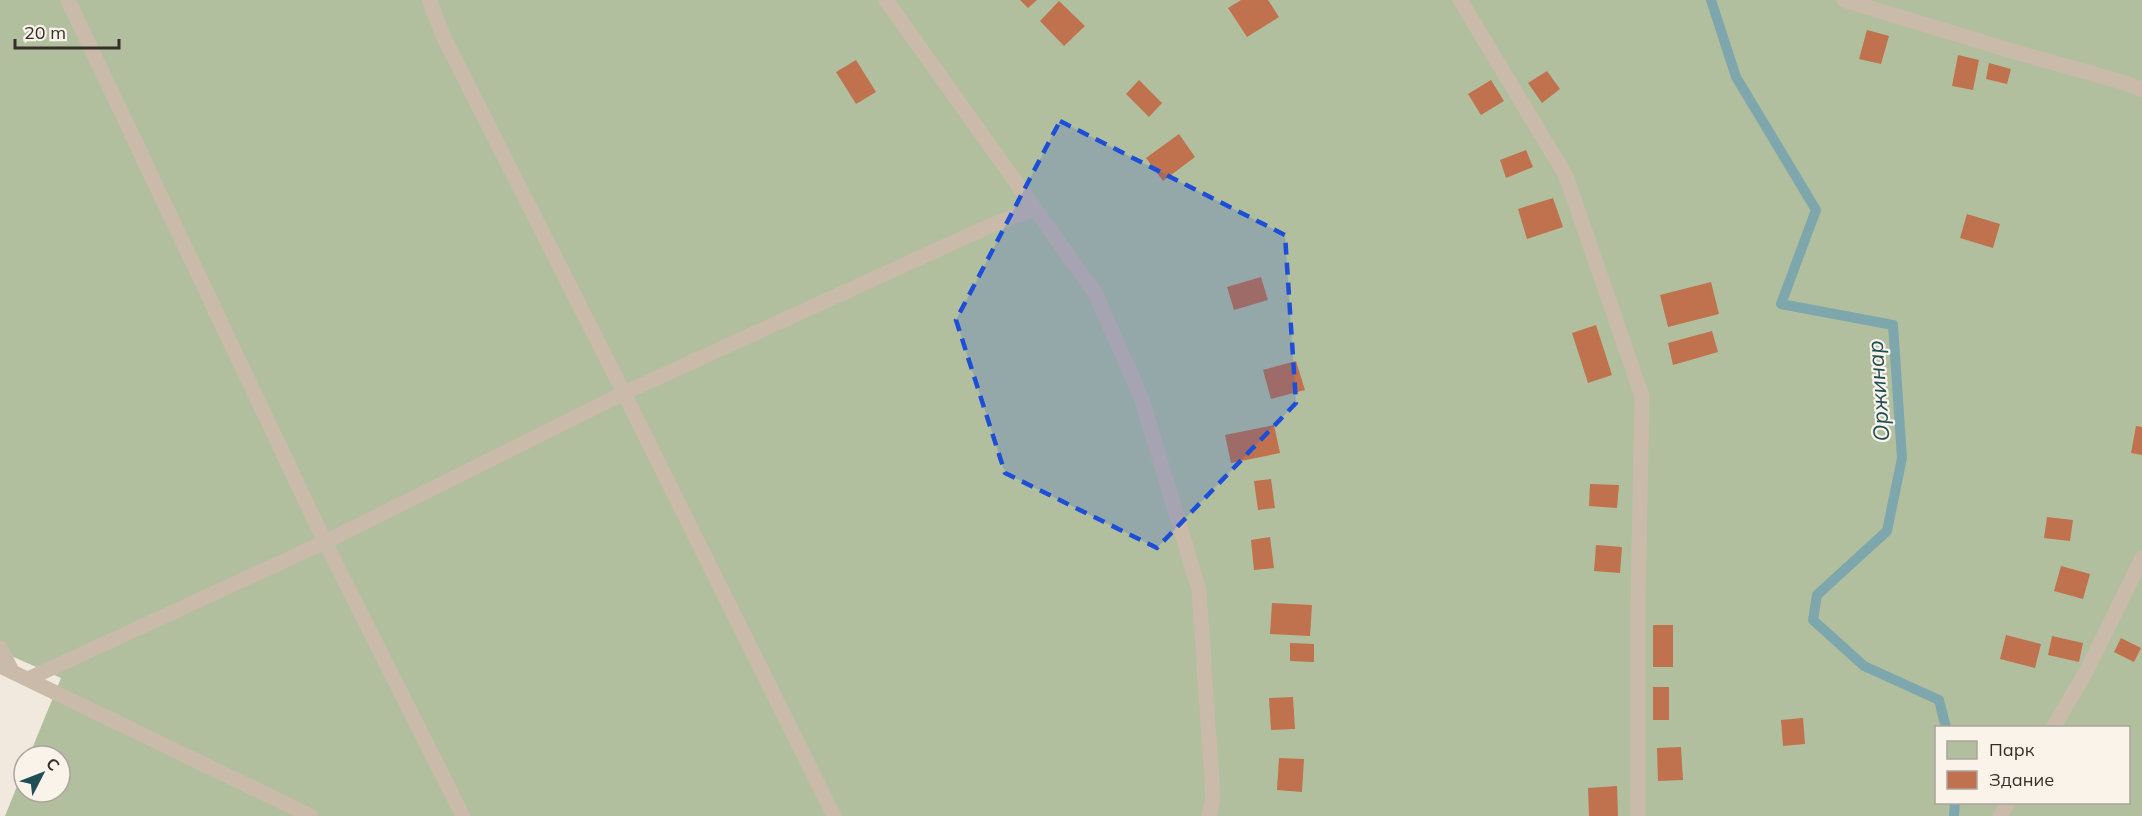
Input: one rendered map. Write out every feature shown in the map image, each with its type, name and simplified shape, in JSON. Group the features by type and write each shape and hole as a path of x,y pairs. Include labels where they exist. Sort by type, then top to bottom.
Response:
{"lane":[{"path":"68,0 325,542 463,816"},
{"path":"429,0 445,40 624,393 834,816"},
{"path":"886,0 1095,293 1142,397 1199,590 1213,798 1209,816"},
{"path":"1460,0 1566,176 1642,396 1638,605 1638,816"},
{"path":"1844,0 2126,83 2142,90"},
{"path":"28,679 325,542 624,393 987,227 1034,209"},
{"path":"2054,726 2088,668 2142,558"},
{"path":"0,648 6,669 311,816"}],"highlighted area":[{"path":"1060,121 1285,235 1296,403 1157,548 1005,473 956,320"}],"green space":[{"path":"0,0 2142,0 2142,816 5,816 12,799 12,804 72,804 72,744 34,744 61,678 0,651"}],"building":[{"path":"1020,0 1037,0 1028,8"},
{"path":"1241,0 1268,0 1279,17 1247,37 1228,8"},
{"path":"1059,1 1085,26 1064,46 1040,21"},
{"path":"1867,30 1889,36 1881,64 1859,59"},
{"path":"1958,55 1979,60 1973,90 1952,86"},
{"path":"856,60 876,92 856,104 836,72"},
{"path":"1989,63 2011,69 2007,84 1986,79"},
{"path":"1547,71 1560,89 1542,103 1528,83"},
{"path":"1139,80 1162,103 1149,117 1126,94"},
{"path":"1491,80 1504,101 1481,115 1468,94"},
{"path":"1179,134 1195,157 1163,181 1146,158"},
{"path":"1526,150 1533,167 1506,178 1500,160"},
{"path":"1553,198 1563,227 1527,239 1518,209"},
{"path":"1967,214 2000,224 1993,248 1960,238"},
{"path":"1261,277 1268,300 1234,310 1227,287"},
{"path":"1711,282 1719,314 1668,327 1660,295"},
{"path":"1596,325 1612,375 1588,383 1572,333"},
{"path":"1712,331 1718,352 1673,365 1668,343"},
{"path":"1296,361 1305,390 1271,399 1263,370"},
{"path":"1274,425 1280,453 1231,463 1225,435"},
{"path":"2136,426 2142,427 2142,455 2131,453"},
{"path":"1271,479 1275,508 1258,510 1254,481"},
{"path":"1590,484 1619,485 1617,508 1589,506"},
{"path":"2047,517 2073,520 2070,541 2044,538"},
{"path":"1270,537 1274,568 1254,570 1251,540"},
{"path":"1596,545 1622,547 1620,573 1594,571"},
{"path":"2061,566 2090,574 2083,599 2054,591"},
{"path":"1272,603 1312,605 1310,636 1270,634"},
{"path":"1653,625 1673,625 1673,667 1653,667"},
{"path":"2006,635 2041,644 2035,668 2000,659"},
{"path":"2052,636 2083,643 2079,662 2048,655"},
{"path":"2121,638 2141,648 2134,662 2114,652"},
{"path":"1290,643 1314,644 1314,662 1290,661"},
{"path":"1653,687 1669,687 1669,720 1653,720"},
{"path":"1293,697 1295,729 1271,730 1269,698"},
{"path":"1803,718 1805,744 1783,746 1781,720"},
{"path":"1681,747 1683,780 1658,781 1657,748"},
{"path":"1279,758 1304,759 1302,792 1277,790"},
{"path":"1617,786 1618,816 1589,816 1588,788"}],"waterway":[{"name":"Оржинар","path":"1711,0 1736,77 1816,210 1781,304 1893,325 1902,458 1887,531 1817,595 1813,620 1864,666 1939,700 1946,726"},
{"name":"Оржинар","path":"1954,816 1955,804"}]}
